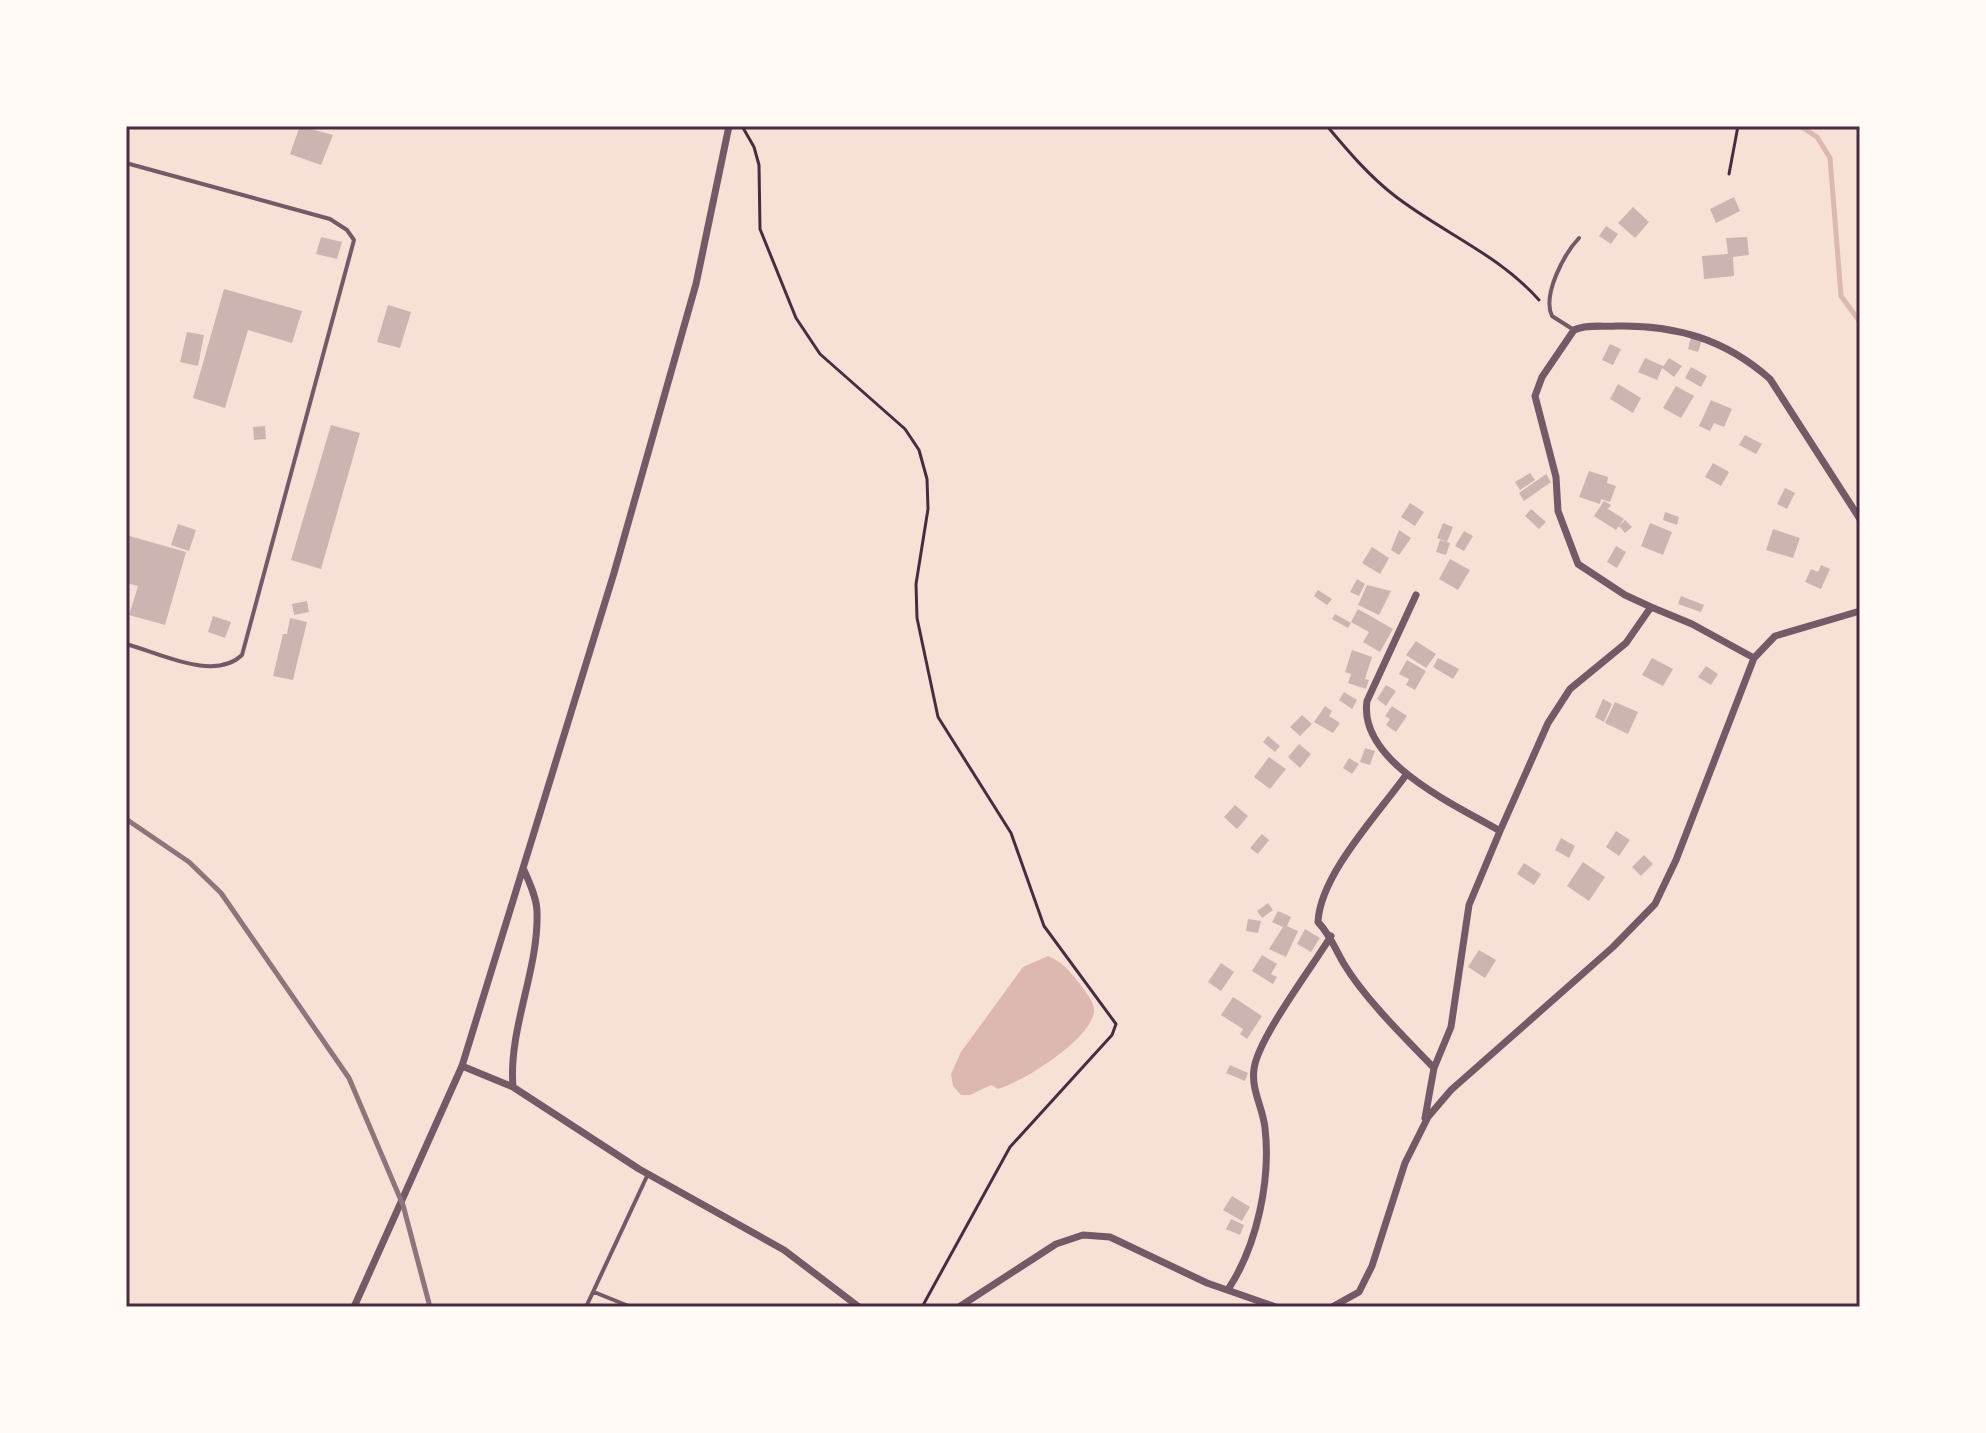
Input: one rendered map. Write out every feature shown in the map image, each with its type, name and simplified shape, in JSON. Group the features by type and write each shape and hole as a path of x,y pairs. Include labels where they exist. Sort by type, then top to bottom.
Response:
{"street":[{"path":"354,1307 462,1066 614,573 696,284 729,126"},
{"path":"1754,658 1692,624 1625,595 1578,564 1558,511 1556,477 1535,396 1542,377 1574,330 1635,326 1675,329 1698,334 1752,363 1770,379 1860,519"},
{"path":"1416,595 1367,701 1365,716 1368,730 1406,775 1500,831"},
{"path":"1424,1124 1434,1068 1451,1027 1469,905 1500,831 1548,723 1570,689 1626,643 1651,607"},
{"path":"1332,1307 1359,1292 1372,1266 1405,1163 1424,1124 1451,1090 1613,947 1655,904 1676,860 1754,658 1775,636 1860,611"},
{"path":"1406,775 1331,880 1319,904 1318,922 1331,936 1345,965 1402,1036 1434,1068"},
{"path":"513,1087 511,1069 528,983 537,910 524,867"},
{"path":"1229,1288 1243,1267 1266,1173 1265,1127 1254,1088 1254,1067 1266,1039 1331,936"},
{"path":"462,1066 513,1087 648,1174 784,1250 859,1307"},
{"path":"959,1307 1056,1244 1083,1235 1110,1237 1207,1283 1229,1288 1276,1307"}],"lane":[{"path":"126,163 330,219 347,230 354,240 242,655 230,666 211,668 126,644"},
{"path":"1574,330 1550,312 1551,293 1572,245 1579,238"},
{"path":"586,1307 648,1174"},
{"path":"594,1292 631,1307"}],"path":[{"path":"742,126 754,147 759,165 760,229 796,318 820,354 905,429 919,450 927,479 928,509 916,584 917,618 938,717 1011,833 1044,926 1116,1024 1112,1035 1010,1147 922,1307"},
{"path":"1327,126 1363,168 1396,197 1519,278 1550,312"},
{"path":"1729,174 1738,126"}],"shaded area":[{"path":"1048,956 1066,968 1089,997 1094,1012 1090,1023 1068,1047 1023,1078 998,1089 991,1085 970,1095 961,1095 953,1086 951,1074 961,1052 1023,967"}],"building":[{"path":"300,126 333,135 321,165 290,154"},
{"path":"1734,197 1740,211 1716,223 1710,209"},
{"path":"1633,207 1649,222 1635,238 1618,223"},
{"path":"1606,226 1618,234 1611,244 1599,236"},
{"path":"321,237 342,242 337,259 316,254"},
{"path":"1747,237 1749,255 1733,257 1734,276 1704,279 1702,256 1728,254 1726,238"},
{"path":"224,289 302,311 292,343 248,330 225,408 193,398"},
{"path":"388,305 411,312 400,348 377,342"},
{"path":"187,332 204,335 198,366 180,362"},
{"path":"1691,337 1702,340 1698,352 1688,349"},
{"path":"1610,344 1621,349 1613,365 1602,360"},
{"path":"1645,358 1663,366 1657,380 1638,372"},
{"path":"1669,358 1682,366 1674,377 1662,368"},
{"path":"1691,367 1707,376 1701,387 1685,378"},
{"path":"1618,384 1641,398 1633,413 1610,399"},
{"path":"1676,386 1694,396 1681,418 1663,408"},
{"path":"1711,400 1732,409 1724,427 1714,423 1710,431 1699,426"},
{"path":"331,425 360,433 321,569 291,560"},
{"path":"265,426 266,439 254,440 253,427"},
{"path":"1745,435 1762,444 1756,454 1739,445"},
{"path":"1713,463 1729,472 1721,486 1705,477"},
{"path":"1589,471 1608,477 1607,483 1616,486 1610,502 1601,499 1600,504 1579,497"},
{"path":"1530,473 1535,480 1520,490 1515,482"},
{"path":"1546,474 1551,482 1524,501 1519,493"},
{"path":"1785,488 1795,493 1787,509 1777,504"},
{"path":"1604,501 1611,505 1608,509 1624,519 1616,530 1594,516"},
{"path":"1410,503 1424,512 1415,526 1401,517"},
{"path":"1531,509 1546,522 1539,529 1525,516"},
{"path":"1665,512 1679,517 1677,525 1663,520"},
{"path":"1625,520 1632,527 1625,533 1619,526"},
{"path":"1443,523 1453,527 1447,542 1437,538"},
{"path":"1650,523 1672,532 1663,555 1641,546"},
{"path":"178,524 196,530 189,551 171,545"},
{"path":"1773,529 1800,538 1793,558 1766,550"},
{"path":"1399,530 1411,538 1399,555 1391,550"},
{"path":"1464,531 1473,536 1464,551 1455,546"},
{"path":"126,535 186,552 165,625 129,615 138,586 126,583"},
{"path":"1440,540 1450,543 1446,555 1436,552"},
{"path":"1616,546 1626,552 1617,568 1607,562"},
{"path":"1372,547 1389,558 1380,574 1362,563"},
{"path":"1450,559 1470,570 1458,590 1439,579"},
{"path":"1821,565 1830,569 1821,589 1805,582 1811,569 1818,572"},
{"path":"1357,579 1365,584 1359,596 1350,592"},
{"path":"1367,585 1391,591 1379,615 1358,605"},
{"path":"1318,590 1332,599 1327,605 1314,596"},
{"path":"1681,596 1704,605 1701,612 1678,604"},
{"path":"307,601 309,612 294,615 292,604"},
{"path":"1358,609 1393,629 1380,652 1363,642 1369,632 1351,622"},
{"path":"1335,614 1351,623 1348,628 1332,619"},
{"path":"213,616 231,622 225,638 208,632"},
{"path":"290,618 307,622 293,680 273,676"},
{"path":"1416,641 1436,654 1426,668 1406,655"},
{"path":"1352,650 1372,657 1365,679 1369,680 1366,689 1348,683 1351,674 1345,672"},
{"path":"1438,658 1459,669 1453,679 1433,667"},
{"path":"1652,658 1673,669 1663,686 1642,675"},
{"path":"1407,660 1426,671 1415,690 1406,685 1409,679 1399,674"},
{"path":"1706,666 1718,674 1711,685 1698,677"},
{"path":"1386,685 1396,691 1386,706 1377,699"},
{"path":"1344,692 1357,700 1352,709 1339,700"},
{"path":"1603,699 1612,704 1604,722 1595,717"},
{"path":"1615,702 1638,712 1628,734 1605,723"},
{"path":"1325,706 1332,711 1329,716 1340,723 1333,733 1314,722"},
{"path":"1392,706 1407,716 1396,732 1386,725 1390,719 1385,716"},
{"path":"1302,715 1312,724 1300,736 1290,727"},
{"path":"1268,736 1280,746 1275,752 1263,742"},
{"path":"1299,744 1311,754 1300,768 1288,757"},
{"path":"1365,748 1375,751 1370,765 1360,762"},
{"path":"1269,757 1286,769 1270,789 1254,777"},
{"path":"1349,758 1359,764 1352,774 1343,768"},
{"path":"1235,805 1248,816 1237,829 1224,817"},
{"path":"1616,831 1630,840 1619,856 1606,847"},
{"path":"1262,834 1269,840 1258,854 1250,848"},
{"path":"1561,838 1575,846 1569,858 1555,850"},
{"path":"1644,855 1653,864 1641,876 1632,867"},
{"path":"1583,862 1605,877 1589,901 1567,886"},
{"path":"1524,863 1541,874 1534,885 1517,874"},
{"path":"1268,903 1273,910 1262,918 1257,911"},
{"path":"1278,911 1291,917 1287,926 1298,931 1286,957 1269,949 1283,927 1272,922"},
{"path":"1248,919 1261,921 1258,933 1246,931"},
{"path":"1305,929 1320,938 1311,952 1297,944"},
{"path":"1479,950 1496,960 1485,978 1468,967"},
{"path":"1262,955 1277,964 1271,974 1277,977 1273,984 1252,971"},
{"path":"1221,963 1234,972 1221,991 1208,982"},
{"path":"1233,997 1262,1016 1247,1039 1240,1034 1243,1029 1221,1015"},
{"path":"1230,1065 1248,1073 1245,1081 1226,1073"},
{"path":"1232,1196 1250,1207 1242,1221 1223,1210"},
{"path":"1231,1219 1244,1225 1240,1235 1226,1229"}],"waterway":[{"path":"1800,126 1817,137 1830,158 1841,296 1860,322"}],"railway":[{"path":"126,819 189,862 221,893 349,1078 403,1205 430,1307"}]}
